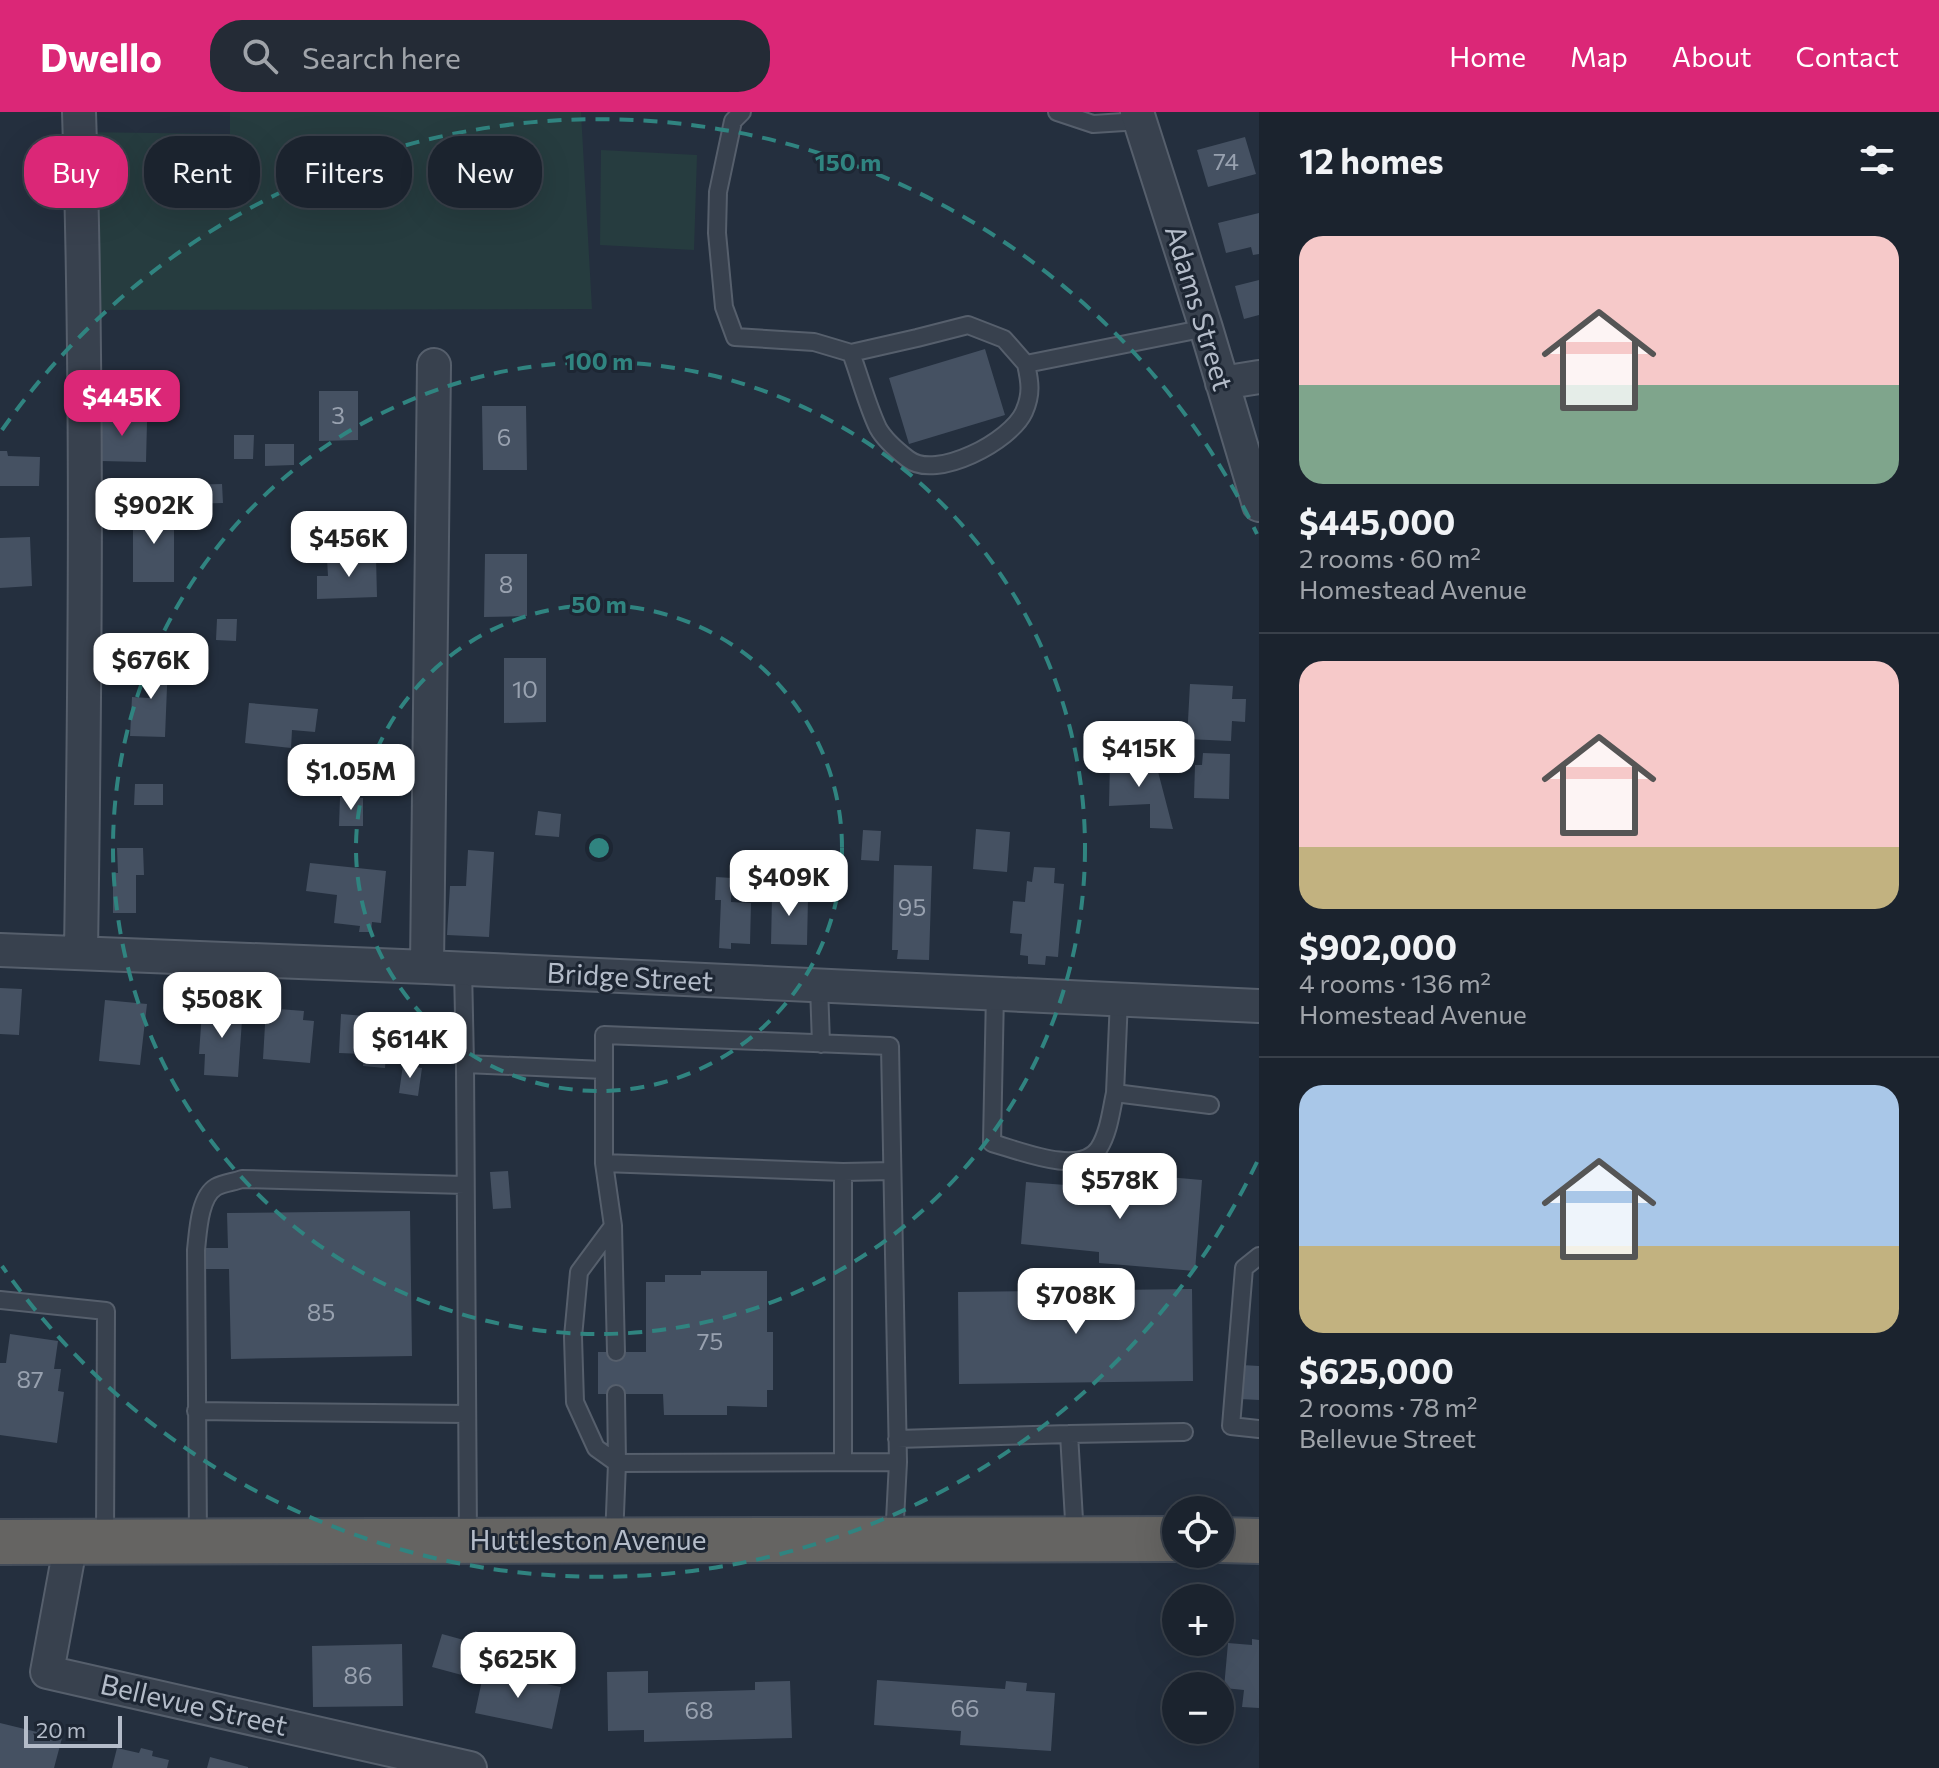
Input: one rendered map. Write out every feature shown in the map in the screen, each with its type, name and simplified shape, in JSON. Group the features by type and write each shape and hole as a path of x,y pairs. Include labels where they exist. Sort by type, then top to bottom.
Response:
{"highway":[{"name":"Huttleston Avenue","path":"0,1542 1162,1539"},
{"path":"1234,1540 1259,1541"}],"street":[{"path":"79,112 85,677 81,953"},
{"name":"Adams Street","path":"1138,116 1259,505"},
{"path":"427,967 434,365"},
{"path":"1222,383 1259,377"},
{"name":"Bridge Street","path":"0,950 463,968 1259,1006"},
{"name":"Bellevue Street","path":"88,1542 47,1672 470,1768"}],"lane":[{"path":"742,112 733,121 718,192 717,233 724,307 735,337 814,342 851,353 968,325 1004,339 1026,364 1031,387 1023,414 1008,432 979,452 939,466 911,462 879,431 851,353"},
{"path":"1057,112 1093,124 1138,116"},
{"path":"1026,364 1206,328"},
{"path":"463,968 468,1541"},
{"path":"819,986 821,1044"},
{"path":"995,993 992,1143 1058,1161 1083,1161 1098,1150 1108,1126 1115,1093 1119,999"},
{"path":"616,1352 613,1226 604,1163 604,1035 890,1046 898,1462 894,1540"},
{"path":"465,1064 604,1070"},
{"path":"1115,1093 1210,1105"},
{"path":"604,1163 892,1171"},
{"path":"843,1172 843,1462"},
{"path":"198,1542 196,1250 200,1216 206,1199 215,1187 242,1179 465,1185"},
{"path":"613,1226 579,1272 573,1337 575,1402 596,1448 617,1463 898,1462"},
{"path":"1259,1256 1244,1268 1231,1426 1259,1429"},
{"path":"0,1300 106,1311 88,1542"},
{"path":"614,1540 616,1394"},
{"path":"196,1411 467,1414"},
{"path":"897,1439 1184,1432"},
{"path":"1069,1434 1075,1539"}],"green space":[{"path":"230,112 581,112 592,309 83,310 81,208 128,208 128,136 80,136 80,132 230,134"},
{"path":"601,150 697,155 694,250 600,245"}],"building":[{"path":"1245,137 1256,174 1208,187 1197,150"},
{"path":"1259,213 1259,254 1253,255 1251,247 1226,253 1218,223"},
{"path":"1259,280 1259,315 1244,319 1235,286"},
{"path":"985,349 1005,415 909,444 889,378"},
{"path":"319,391 358,391 358,440 319,441"},
{"path":"482,406 526,406 527,470 483,470"},
{"path":"102,410 130,410 130,422 147,422 146,462 100,461"},
{"path":"234,435 254,435 253,459 234,459"},
{"path":"265,444 294,444 294,465 265,466"},
{"path":"0,451 7,451 8,456 40,457 39,486 0,486"},
{"path":"222,484 223,503 185,504 184,485"},
{"path":"133,511 174,511 174,582 133,582"},
{"path":"30,537 32,586 0,588 0,538"},
{"path":"485,554 527,554 527,616 484,617"},
{"path":"376,557 377,597 317,599 317,576 328,576 327,559"},
{"path":"217,619 237,619 236,641 216,640"},
{"path":"504,658 546,658 546,722 504,723"},
{"path":"139,661 168,662 165,737 130,736 132,697 149,698 150,683 138,683"},
{"path":"1190,684 1233,686 1232,699 1246,699 1245,722 1232,721 1231,741 1187,739"},
{"path":"249,703 318,709 315,732 292,730 291,748 245,743"},
{"path":"1203,753 1230,754 1229,799 1194,798 1195,765 1202,765"},
{"path":"1155,760 1173,829 1150,828 1150,804 1109,806 1110,761"},
{"path":"135,784 163,784 163,805 134,805"},
{"path":"340,797 363,798 363,826 339,826"},
{"path":"538,811 561,814 559,837 535,835"},
{"path":"976,829 1010,832 1007,872 973,869"},
{"path":"863,830 881,831 879,861 861,860"},
{"path":"117,848 143,848 144,875 136,875 136,913 113,913 113,873 118,873"},
{"path":"468,850 494,852 489,937 447,935 450,886 466,886"},
{"path":"310,863 386,871 381,923 372,922 371,932 359,932 360,926 334,923 337,895 306,891"},
{"path":"894,865 932,866 929,960 897,959 898,950 892,950"},
{"path":"1034,867 1055,868 1054,883 1064,884 1058,957 1046,956 1045,965 1028,964 1028,956 1020,955 1022,934 1010,933 1013,901 1025,902 1027,881 1032,882"},
{"path":"716,877 732,878 731,902 751,903 750,944 731,943 731,949 719,948 721,900 715,900"},
{"path":"778,887 796,888 796,898 808,898 807,945 771,944 772,897 778,897"},
{"path":"0,988 22,989 19,1035 0,1034"},
{"path":"105,1000 147,1004 140,1065 99,1061"},
{"path":"210,1006 247,1009 246,1020 242,1020 238,1077 204,1075 205,1054 199,1054 202,1012 209,1013"},
{"path":"266,1008 304,1011 303,1020 314,1021 310,1063 263,1059"},
{"path":"341,1014 377,1017 376,1031 400,1033 398,1055 386,1054 385,1068 363,1066 364,1054 339,1053"},
{"path":"403,1065 422,1068 418,1096 399,1093"},
{"path":"508,1171 511,1208 493,1209 490,1172"},
{"path":"1110,1172 1202,1180 1195,1271 1099,1263 1099,1252 1021,1244 1026,1182 1066,1185 1065,1196 1107,1200"},
{"path":"410,1211 412,1356 231,1359 229,1269 202,1269 201,1248 228,1248 227,1213"},
{"path":"701,1271 767,1271 767,1332 773,1332 773,1390 767,1390 767,1407 727,1406 727,1415 664,1415 663,1394 598,1394 598,1352 646,1352 646,1282 665,1282 665,1275 701,1275"},
{"path":"1192,1289 1193,1381 959,1384 958,1292"},
{"path":"10,1334 58,1341 54,1369 61,1369 58,1391 64,1392 57,1443 0,1435 0,1363 6,1363"},
{"path":"1242,1365 1259,1366 1259,1400 1240,1399"},
{"path":"475,1631 485,1634 473,1678 432,1667 442,1634 471,1642"},
{"path":"1252,1639 1259,1640 1259,1708 1242,1707 1244,1690 1234,1689 1234,1672 1225,1672 1227,1656 1234,1656 1234,1644 1252,1645"},
{"path":"402,1644 403,1706 313,1707 312,1646"},
{"path":"484,1671 561,1687 552,1729 475,1713"},
{"path":"648,1671 648,1693 755,1690 755,1682 790,1681 792,1738 644,1742 644,1730 608,1731 607,1672"},
{"path":"877,1680 1005,1689 1006,1681 1027,1683 1026,1691 1055,1693 1051,1751 960,1745 961,1731 874,1725"},
{"path":"0,1723 37,1732 39,1724 57,1729 55,1737 62,1738 54,1768 0,1768"},
{"path":"117,1748 139,1753 141,1748 153,1751 152,1756 169,1760 167,1768 112,1768"},
{"path":"210,1757 248,1767 248,1768 207,1768"}]}
